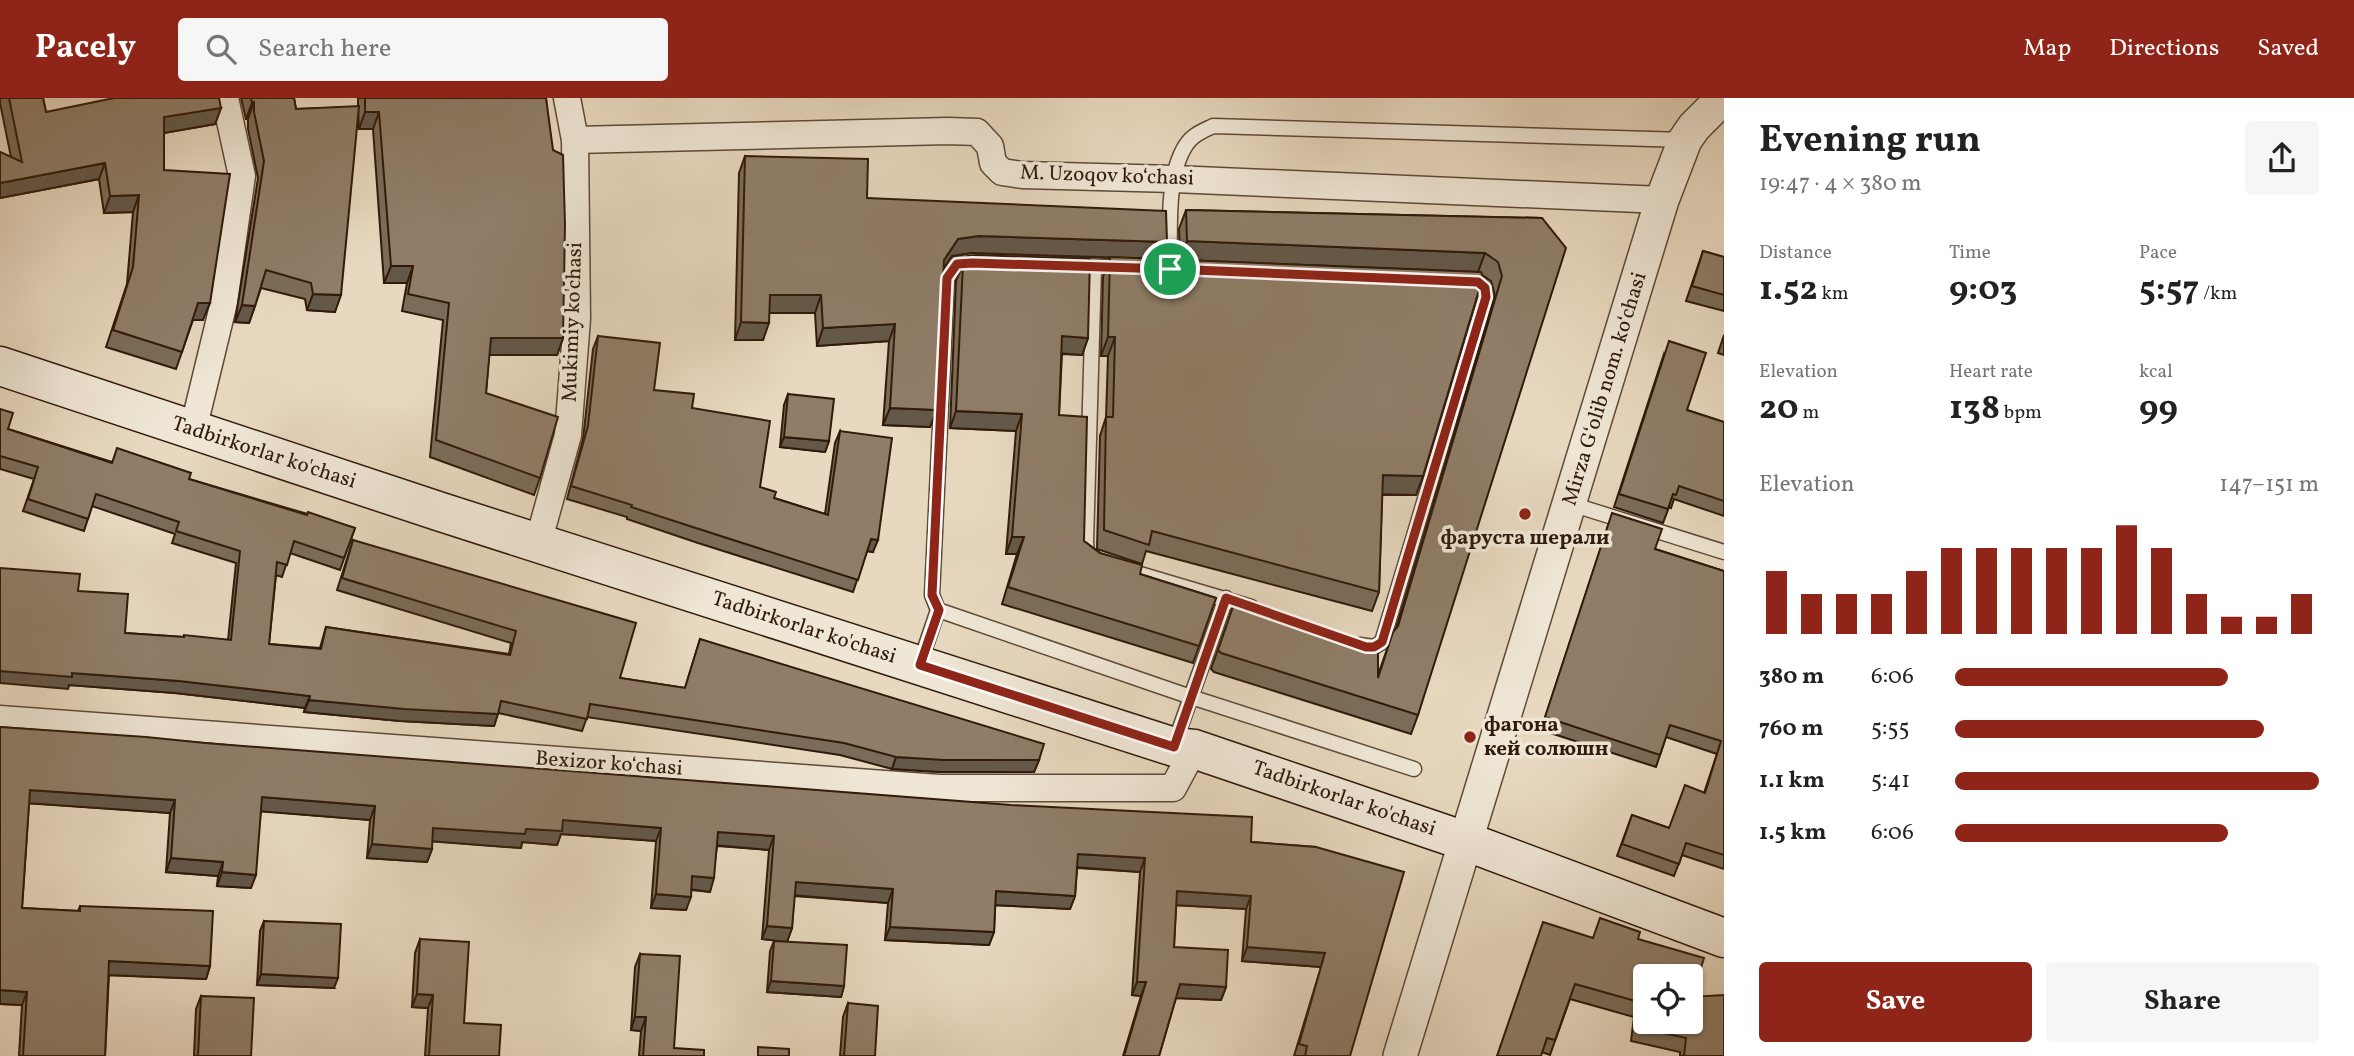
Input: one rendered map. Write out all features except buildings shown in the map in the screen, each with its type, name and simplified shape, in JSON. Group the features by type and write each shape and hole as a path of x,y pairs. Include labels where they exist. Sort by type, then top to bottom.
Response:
{"main road":[{"name":"Tadbirkorlar ko'chasi","path":"0,366 538,543 1184,748 1465,841 1724,938"}],"street":[{"path":"192,430 224,302 242,176 225,98"},
{"name":"Mukimiy ko'chasi","path":"538,543 568,435 577,319 575,140 567,98"},
{"name":"Mirza G‘olib nom. ko‘chasi","path":"1400,1056 1662,200 1685,140 1723,98"},
{"name":"M. Uzoqov koʻchasi","path":"575,140 977,132 990,146 993,163 1002,172 1023,175 1174,178 1662,200"},
{"name":"Bexizor koʻchasi","path":"0,719 939,788 1173,788 1184,748"}],"lane":[{"path":"1053,266 1164,269 1174,178 1186,145 1197,134 1213,126 1685,140"},
{"path":"920,665 939,610 932,595 947,278 957,264 999,264"},
{"path":"1094,267 1087,554 1097,561 1264,611"},
{"path":"1340,638 1366,647 1374,647 1382,642 1486,297 1485,288 1478,282 1451,281"},
{"path":"1571,504 1724,552"},
{"path":"1184,748 1191,697 1226,598"},
{"path":"939,610 1191,697 1414,769"}],"place":[{"name":"фаруста шерали","path":"1525,514"},
{"name":"фагона кей солюшн","path":"1470,737"}],"route":[{"path":"972,263 1170,269 1478,282 1485,288 1486,297 1382,642 1374,647 1366,647 1226,598 1174,747 920,665 939,610 932,595 947,278 957,264 972,263"}]}
